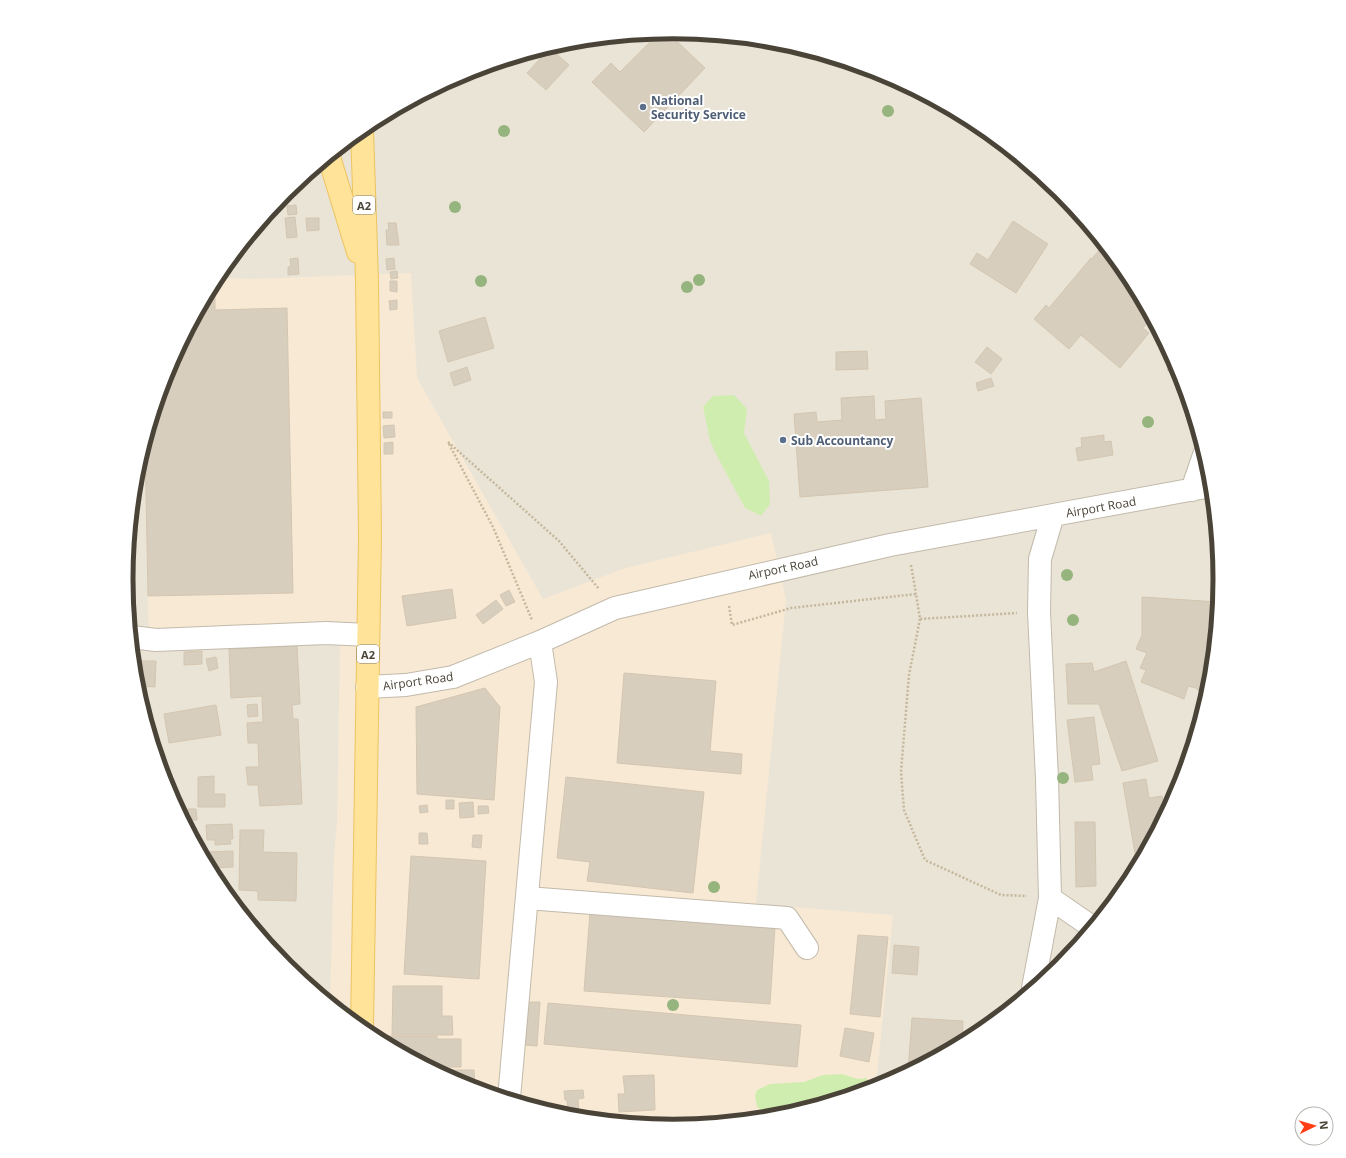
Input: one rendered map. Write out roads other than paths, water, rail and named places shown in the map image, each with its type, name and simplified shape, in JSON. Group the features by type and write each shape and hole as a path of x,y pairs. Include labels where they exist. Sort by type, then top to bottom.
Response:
{"main road":[{"name":"A2","path":"362,138 367,280 370,537 362,1020"},
{"name":"A2","path":"331,162 367,280"}],"street":[{"path":"1201,488 1202,472"},
{"name":"Airport Road","path":"367,687 406,685 453,677 540,642 615,608 725,581 907,542 1201,488"},
{"path":"1035,980 1050,898 1047,779 1039,612 1040,559 1053,516"},
{"path":"137,638 156,640 326,633 368,636"},
{"path":"509,1093 546,682 540,642"},
{"path":"527,898 787,918 807,948"},
{"path":"1050,898 1088,924"}],"place":[{"name":"National Security Service","path":"643,107"},
{"name":"Sub Accountancy","path":"783,440"}]}
